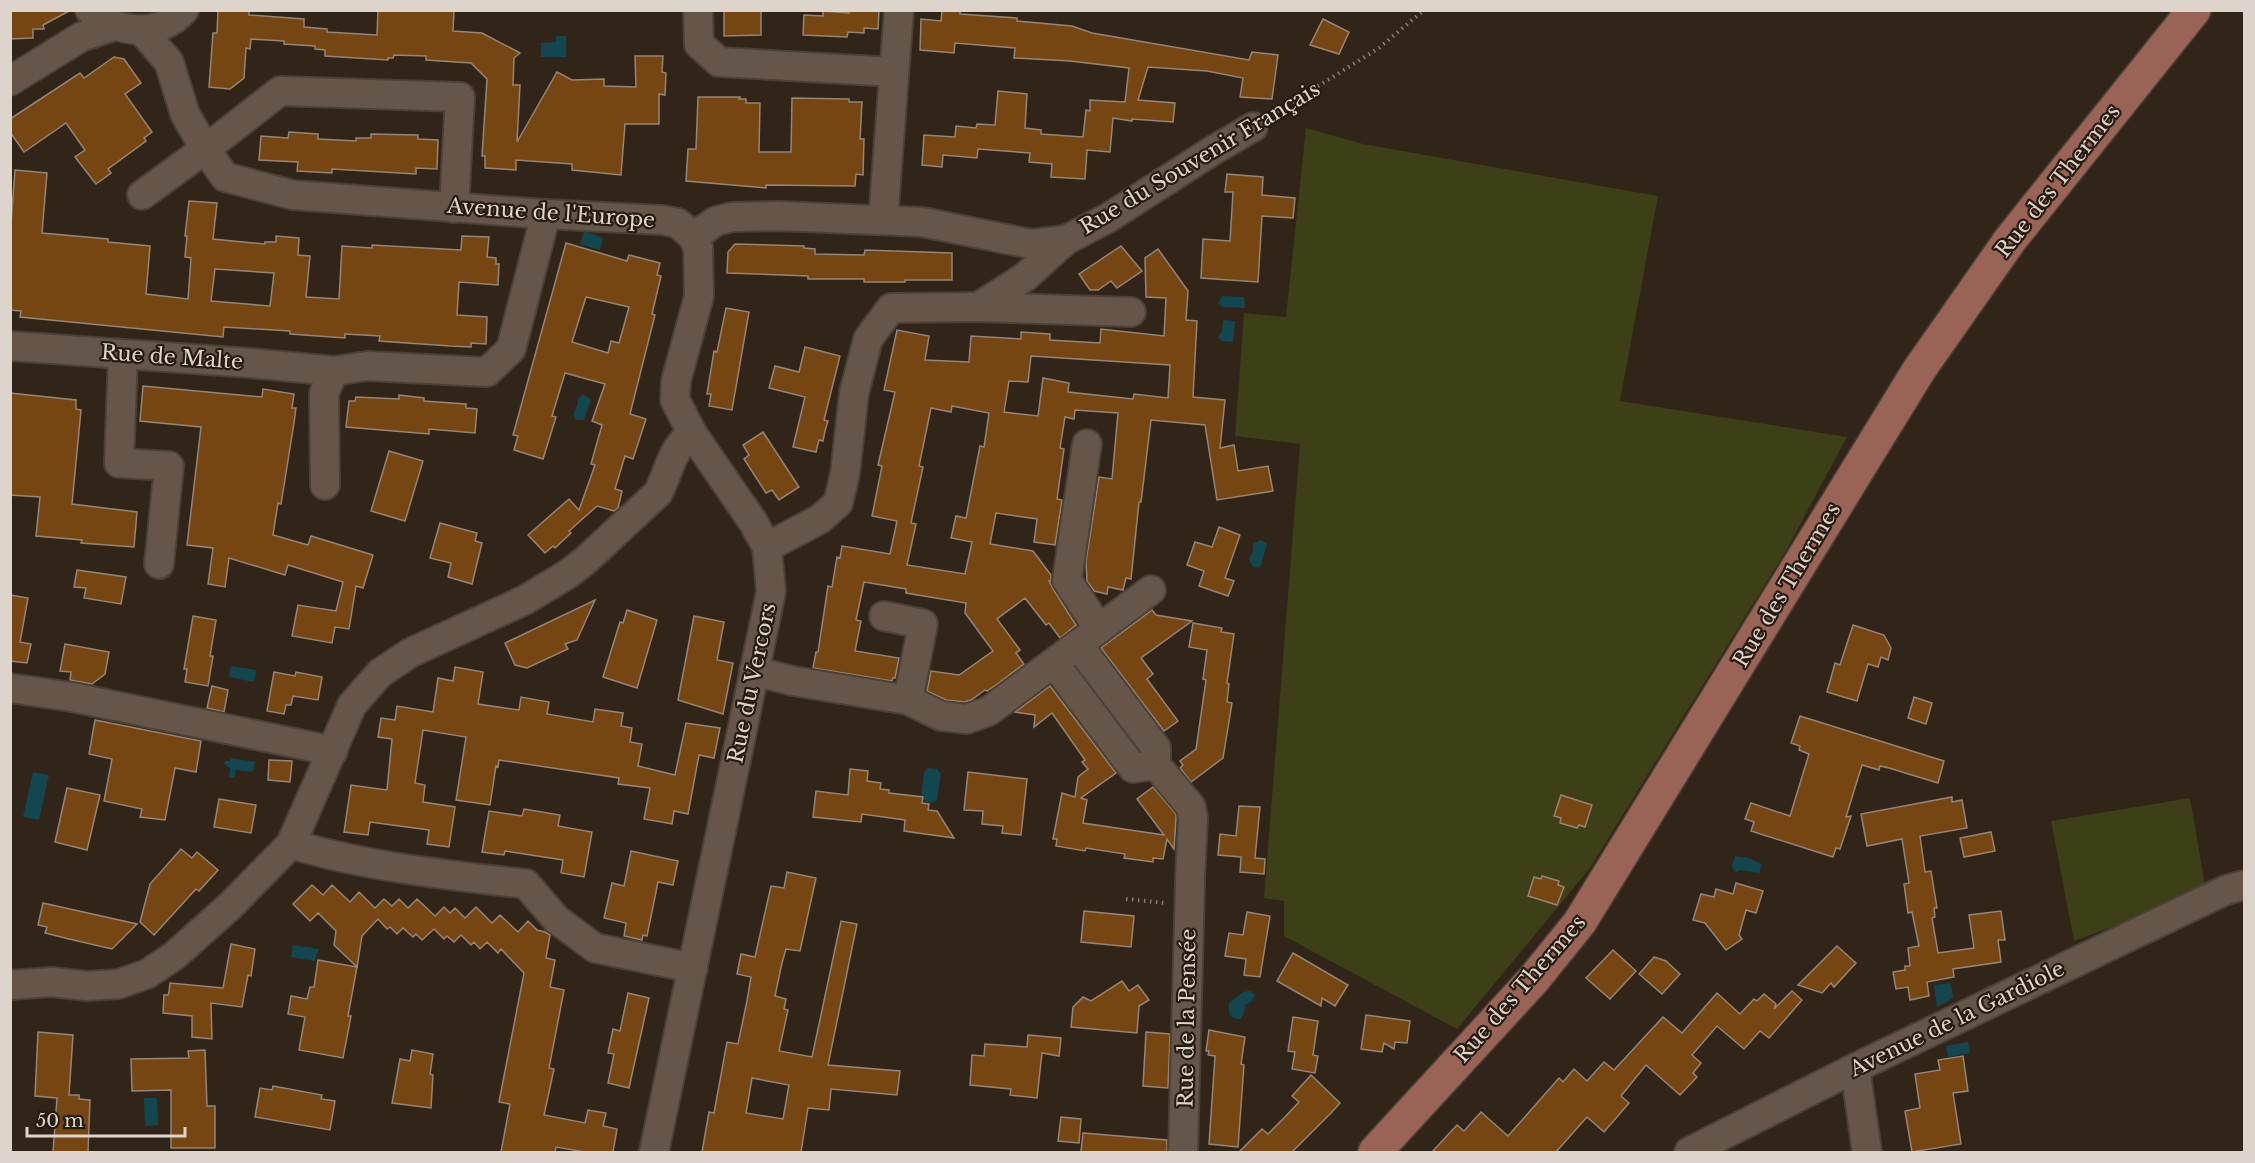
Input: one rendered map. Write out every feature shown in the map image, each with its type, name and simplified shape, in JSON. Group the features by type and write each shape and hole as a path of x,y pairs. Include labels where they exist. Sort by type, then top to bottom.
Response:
{"main road":[{"name":"Rue des Thermes","path":"1375,1152 1534,979 1580,922 1919,370 2010,240 2194,10"}],"street":[{"path":"698,10 699,44 719,62 894,72"},
{"path":"883,220 899,10"},
{"path":"10,81 85,19 127,28 162,26 183,12"},
{"name":"Avenue de l'Europe","path":"183,12 174,31 169,62 186,114 205,149 225,177 293,195 544,214 662,220 678,223 693,237"},
{"name":"Avenue de l'Europe","path":"127,28 169,62"},
{"path":"142,195 280,91 460,98 454,207"},
{"name":"Rue du Souvenir Français","path":"978,307 1025,277 1066,240 1108,218 1212,151 1253,128"},
{"name":"Rue de Malte","path":"10,346 334,371 367,366 487,372 511,349 544,214"},
{"path":"693,237 716,221 733,217 922,222 1030,244 1066,240"},
{"name":"Rue du Vercors","path":"654,1152 771,592 767,547 753,522 692,433 675,400 676,381 699,296 698,249 693,237"},
{"path":"767,547 820,519 838,503 845,474 854,393 868,339 891,308 978,307 1131,312"},
{"path":"123,355 119,463 169,466 159,564"},
{"path":"325,485 324,393 334,371"},
{"path":"10,985 52,982 87,986 119,984 147,974 174,956 230,906 291,844 352,705 380,673 410,653 525,600 577,567 658,493 673,453 692,433"},
{"path":"1054,663 1133,768 1156,765 1156,748 1088,637 1067,580 1087,444"},
{"path":"754,671 793,681 908,699 941,716 967,719 989,711 1151,590"},
{"path":"884,616 923,624 908,699"},
{"path":"10,688 72,697 333,751"},
{"name":"Rue de la Pensée","path":"1156,765 1191,807 1193,818 1183,1152"},
{"path":"291,844 329,856 435,873 526,884 556,920 595,948 693,968"},
{"name":"Avenue de la Gardiole","path":"1689,1152 1855,1068 2235,888"},
{"path":"1855,1068 1867,1152"}],"path":[{"name":"Rue du Souvenir Français","path":"1253,128 1379,48 1424,10"},
{"path":"1126,899 1190,889"}],"green space":[{"path":"1306,128 1363,144 1658,196 1620,401 1847,437 1787,549 1590,868 1457,1029 1284,936 1284,901 1264,898 1300,444 1235,436 1244,313 1286,317"},
{"path":"2190,798 2206,891 2074,941 2051,821"}],"water":[{"path":"556,36 566,36 566,57 541,57 541,43 556,42"},
{"path":"584,231 603,238 600,250 580,244"},
{"path":"1222,296 1244,297 1245,308 1222,307 1218,303"},
{"path":"1223,320 1235,321 1233,342 1221,341 1218,337 1222,331"},
{"path":"583,394 591,399 584,420 576,420 573,415 577,400"},
{"path":"1261,540 1267,544 1260,568 1252,566 1249,560 1253,544"},
{"path":"231,666 256,670 254,682 229,677"},
{"path":"231,758 255,762 253,772 236,770 234,778 229,777 230,768 224,764"},
{"path":"928,768 937,769 941,774 937,800 932,803 926,802 921,797 924,772"},
{"path":"33,772 49,775 39,820 23,817"},
{"path":"1735,856 1749,858 1762,864 1759,873 1734,871 1732,865"},
{"path":"293,945 319,949 314,961 291,957"},
{"path":"1951,983 1953,998 1937,1007 1934,985"},
{"path":"1250,991 1255,995 1252,1001 1245,1005 1240,1019 1231,1017 1229,1003 1243,992"},
{"path":"1968,1042 1970,1053 1948,1057 1946,1046"},
{"path":"144,1098 157,1098 158,1125 145,1126"}],"building":[{"path":"10,10 71,10 43,25 44,29 33,29 33,38 10,39"},
{"path":"218,10 249,10 249,15 304,19 304,27 327,29 327,32 377,35 378,10 454,10 453,31 482,33 520,53 514,58 513,85 520,85 517,142 557,72 572,80 604,79 604,86 636,87 635,56 663,56 662,72 666,73 665,95 659,94 659,124 625,124 621,175 572,170 572,164 516,160 516,170 485,168 485,156 482,156 487,79 471,63 426,60 426,56 394,55 388,60 325,56 325,50 315,49 315,46 251,39 250,49 246,48 244,78 230,89 209,87 213,33 217,33"},
{"path":"724,10 761,10 761,35 724,36"},
{"path":"850,10 879,10 878,29 864,28 864,33 848,32 847,37 803,35 804,15 823,16 823,11 849,13"},
{"path":"942,10 960,10 960,14 1017,18 1017,21 1072,26 1092,33 1249,60 1252,52 1278,55 1272,99 1240,97 1243,78 1207,71 1148,67 1138,100 1175,103 1173,122 1113,118 1110,152 1087,150 1085,179 1051,177 1052,164 1029,162 1030,153 978,149 977,158 943,155 942,167 922,165 924,135 955,137 956,126 976,128 977,124 995,125 998,91 1027,94 1025,128 1041,130 1041,134 1083,137 1086,110 1090,111 1090,100 1125,102 1129,68 1070,61 1014,58 1015,48 955,43 954,53 920,50 921,19 941,21"},
{"path":"1323,19 1349,32 1339,54 1310,45"},
{"path":"114,57 124,59 141,83 125,94 152,132 144,138 146,141 108,169 111,173 96,184 75,157 85,150 66,123 24,152 10,132 10,119 80,73 84,78"},
{"path":"698,97 740,97 739,99 746,99 746,103 760,103 759,152 791,152 792,98 849,99 849,102 862,102 860,139 864,139 863,175 856,174 855,186 766,185 766,188 686,181 688,149 696,149"},
{"path":"289,132 318,134 318,139 356,141 356,138 371,138 371,134 418,135 418,139 438,140 437,169 416,168 416,174 332,169 332,173 297,171 298,162 259,160 261,136 288,138"},
{"path":"15,170 47,173 42,233 108,239 108,242 150,246 146,294 188,299 191,258 185,257 187,236 185,236 189,201 217,203 213,239 265,244 265,242 276,242 276,236 299,238 298,255 310,256 306,297 339,299 342,246 372,248 372,245 461,250 462,236 489,237 487,257 496,258 496,264 499,264 498,285 459,282 457,315 487,317 486,344 471,343 471,347 379,341 380,336 345,334 345,338 290,334 290,331 224,327 223,337 20,317 21,311 10,310 10,237","holes":["215,269 274,273 270,306 211,301"]},
{"path":"1227,174 1263,177 1262,195 1295,198 1293,218 1262,216 1258,282 1201,278 1203,239 1230,241 1233,192 1225,192"},
{"path":"566,243 627,261 629,255 660,263 657,275 661,276 652,314 655,315 630,414 646,419 633,459 625,456 615,489 622,491 618,508 614,511 597,506 569,531 571,533 555,548 553,546 545,553 528,535 569,499 579,510 595,465 591,464 602,425 592,421 605,384 565,373 552,416 556,417 543,459 514,450 518,436 513,435","holes":["586,297 629,307 619,343 611,341 608,353 572,342"]},
{"path":"735,244 804,246 804,248 815,249 815,254 864,255 865,250 952,253 952,280 864,282 864,279 808,279 808,276 727,273 728,252"},
{"path":"1121,246 1142,271 1117,288 1111,281 1098,290 1090,290 1079,274"},
{"path":"1158,249 1188,291 1186,320 1197,321 1193,397 1225,400 1220,448 1234,445 1238,471 1268,466 1273,491 1217,500 1205,425 1151,420 1131,579 1126,578 1123,590 1108,587 1107,594 1094,591 1087,581 1086,562 1099,477 1112,479 1118,413 1075,410 1074,419 1065,417 1060,448 1064,449 1057,499 1062,500 1055,545 1034,542 1037,519 996,513 990,544 1033,551 1051,575 1051,581 1049,581 1053,589 1076,625 1060,638 1049,623 1046,625 1025,598 997,619 1020,650 1016,653 1024,664 971,700 965,702 946,700 927,691 931,671 959,675 993,651 965,613 966,603 906,593 906,589 864,582 856,620 861,621 855,651 899,658 895,678 892,681 813,668 816,652 818,652 828,586 832,587 837,557 840,558 842,546 890,554 897,521 872,516 882,466 878,465 895,392 884,390 897,330 929,336 925,360 969,362 971,336 1021,339 1021,332 1050,334 1050,340 1100,343 1101,329 1164,336 1166,298 1146,297 1145,258","holes":["1031,356 1170,365 1168,398 1134,394 1133,399 1068,392 1069,383 1043,378 1038,416 1004,412 1009,381 1028,382","952,406 989,413 984,447 980,446 966,518 956,516 951,538 972,542 965,574 907,565 916,524 911,523 923,467 919,466 931,408 951,412"]},
{"path":"726,308 749,312 732,410 709,406 711,394 707,394 714,351 717,352"},
{"path":"805,347 840,356 824,420 828,421 823,441 819,440 816,452 793,447 805,397 769,388 775,366 799,372"},
{"path":"143,386 262,397 263,389 294,394 292,408 296,408 294,423 281,504 278,503 273,535 308,545 311,536 373,555 363,588 356,586 349,629 335,627 332,643 292,636 298,605 336,611 343,582 288,565 285,575 229,558 225,587 208,584 213,548 187,545 201,427 140,421"},
{"path":"10,393 76,400 76,409 81,410 72,504 137,512 134,547 81,543 82,540 36,536 40,497 10,495"},
{"path":"399,395 424,398 424,401 466,404 466,408 477,409 475,433 429,429 429,434 346,427 349,401 355,401 356,397 399,399"},
{"path":"763,432 799,487 779,500 772,490 766,493 744,459 749,455 743,445"},
{"path":"389,451 423,461 405,521 371,511"},
{"path":"440,523 477,533 475,541 482,543 472,584 448,577 451,563 430,558"},
{"path":"1219,527 1240,535 1225,578 1234,581 1228,596 1199,586 1204,571 1187,565 1195,542 1212,547"},
{"path":"77,570 126,577 121,604 84,598 86,588 74,587"},
{"path":"10,595 28,598 20,642 31,644 27,663 10,661"},
{"path":"595,600 577,640 565,644 568,649 527,668 515,665 505,643"},
{"path":"627,610 657,620 637,688 603,677 620,622 623,623"},
{"path":"1152,610 1156,615 1192,621 1141,658 1153,674 1147,679 1178,721 1164,731 1101,648"},
{"path":"193,616 216,620 208,686 185,682 187,669 184,669"},
{"path":"694,616 724,622 717,660 733,663 723,714 678,700"},
{"path":"1193,623 1222,628 1221,632 1234,634 1227,683 1229,684 1227,702 1232,703 1223,758 1191,782 1180,768 1183,765 1180,761 1196,749 1206,680 1203,679 1207,650 1189,647"},
{"path":"1853,625 1884,635 1891,648 1888,660 1881,657 1878,667 1868,664 1857,701 1827,692 1835,663 1840,665"},
{"path":"65,644 109,652 105,674 92,684 70,680 71,672 60,671"},
{"path":"455,667 483,672 478,704 519,710 521,697 549,702 547,714 593,722 595,709 623,713 621,726 632,728 630,742 642,744 638,766 675,775 686,723 720,728 714,758 699,755 688,814 674,811 672,824 644,819 650,788 618,784 619,778 499,760 490,805 456,800 466,737 423,730 415,783 425,785 423,802 455,807 449,847 427,844 429,830 370,822 368,835 344,832 351,785 387,790 392,739 378,737 381,718 395,720 397,706 433,712 438,678 453,681"},
{"path":"274,672 295,676 296,672 322,677 318,700 293,696 291,705 286,705 284,714 267,711"},
{"path":"212,686 228,690 224,712 207,708"},
{"path":"1050,686 1116,773 1081,798 1087,800 1083,823 1164,835 1137,799 1153,787 1176,814 1174,849 1167,839 1163,859 1153,858 1153,862 1124,858 1125,854 1056,846 1057,839 1053,839 1062,793 1075,797 1078,777 1088,769 1082,762 1085,760 1052,713 1034,727 1035,715 1015,712"},
{"path":"1914,697 1932,703 1926,724 1908,718"},
{"path":"1800,716 1944,761 1938,783 1889,768 1880,766 1879,770 1862,765 1846,817 1851,816 1840,849 1836,848 1833,857 1751,831 1754,822 1745,819 1751,803 1790,816 1809,754 1799,750 1800,746 1791,743"},
{"path":"95,720 201,741 196,772 175,768 165,820 140,817 142,809 104,801 112,759 89,754"},
{"path":"269,760 292,761 290,782 268,780"},
{"path":"850,769 868,771 867,781 881,783 880,789 889,790 889,793 923,797 922,803 929,804 928,810 937,811 954,838 904,831 905,820 862,814 861,822 813,817 816,791 848,795"},
{"path":"968,772 1027,779 1021,835 1002,833 1003,826 982,824 983,811 964,810"},
{"path":"67,788 100,795 87,850 55,842"},
{"path":"1561,795 1592,805 1585,827 1579,825 1577,828 1560,823 1561,818 1554,816"},
{"path":"1952,797 1952,802 1962,800 1967,828 1920,836 1925,872 1931,871 1937,908 1934,908 1935,917 1932,918 1938,953 1974,948 1969,915 2001,911 2005,940 1998,940 2001,962 1953,969 1954,977 1927,982 1929,996 1910,1000 1908,987 1896,989 1893,972 1905,970 1905,966 1910,966 1908,948 1919,946 1912,912 1908,913 1904,884 1909,883 1902,839 1867,846 1861,814"},
{"path":"219,799 256,805 251,833 214,827"},
{"path":"1239,806 1260,807 1255,858 1265,859 1264,874 1240,872 1241,857 1218,855 1220,834 1236,836"},
{"path":"524,809 560,815 558,826 592,832 584,877 561,873 563,860 505,851 504,855 482,852 489,811 522,816"},
{"path":"1991,832 1995,851 1964,857 1960,838"},
{"path":"181,849 192,858 197,852 218,870 199,891 196,889 154,935 140,922 150,884"},
{"path":"631,851 678,861 673,885 658,882 647,936 643,935 642,940 624,936 626,923 604,918 612,883 624,886"},
{"path":"787,872 816,878 800,951 786,949 782,963 775,996 786,999 784,1009 788,1010 779,1051 812,1057 841,921 857,924 828,1065 900,1071 897,1095 831,1089 829,1110 808,1108 801,1152 702,1152 709,1112 714,1113 727,1042 738,1044 747,1001 751,977 737,974 741,954 755,957 771,886 784,888","holes":["752,1078 789,1085 783,1119 746,1113"]},
{"path":"1542,876 1559,881 1558,885 1564,887 1557,905 1528,896 1534,877 1541,879"},
{"path":"1736,883 1763,891 1756,913 1746,910 1739,935 1742,939 1726,950 1705,923 1693,920 1701,894 1714,897 1716,889 1733,894"},
{"path":"312,885 323,895 332,885 350,902 359,892 375,908 384,899 392,906 399,899 408,908 417,899 435,916 444,907 450,913 455,908 465,918 476,907 492,923 500,915 518,932 528,921 537,930 550,935 546,958 555,960 550,987 564,990 549,1068 554,1069 544,1115 585,1123 588,1110 606,1113 603,1126 617,1129 613,1152 585,1152 556,1147 555,1152 501,1152 510,1104 499,1102 524,973 501,949 498,953 487,942 480,949 474,942 471,945 461,935 454,942 447,936 444,939 434,929 422,940 416,934 413,937 403,928 397,934 390,927 387,929 378,919 362,936 357,967 334,945 336,931 318,913 310,921 293,904"},
{"path":"43,903 137,924 112,949 45,933 47,927 38,925"},
{"path":"1084,911 1134,916 1131,947 1081,942"},
{"path":"1247,912 1270,916 1260,977 1244,975 1246,959 1225,956 1229,933 1243,935"},
{"path":"231,944 255,949 251,976 248,975 242,1007 211,1003 212,1039 192,1037 192,1016 163,1013 164,995 168,995 170,983 223,988"},
{"path":"1837,946 1856,963 1834,987 1831,983 1822,993 1798,985"},
{"path":"1613,950 1636,971 1610,999 1586,978"},
{"path":"1293,953 1348,985 1335,1006 1322,998 1321,1006 1277,981"},
{"path":"1654,957 1666,961 1680,974 1662,994 1639,974"},
{"path":"318,960 357,967 343,1058 299,1050 305,1017 288,1014 291,996 307,999 310,987 314,987"},
{"path":"1122,981 1129,991 1138,985 1149,1000 1139,1006 1137,1033 1071,1027 1073,1007 1083,997 1091,1001"},
{"path":"1792,991 1802,1000 1769,1038 1760,1031 1744,1049 1717,1026 1692,1055 1701,1063 1693,1073 1697,1077 1680,1095 1646,1065 1621,1096 1629,1103 1604,1132 1587,1117 1556,1152 1432,1152 1457,1125 1464,1131 1481,1112 1508,1136 1559,1078 1563,1082 1574,1069 1587,1081 1604,1062 1614,1070 1663,1017 1682,1033 1717,993 1740,1014 1754,999 1757,1001 1764,994 1776,1004 1774,1009"},
{"path":"628,993 649,998 629,1088 608,1083 614,1054 608,1053 613,1029 620,1031"},
{"path":"1366,1015 1410,1021 1407,1043 1395,1042 1394,1049 1384,1043 1382,1052 1361,1049"},
{"path":"1293,1017 1318,1021 1313,1055 1318,1056 1315,1073 1292,1069 1295,1052 1288,1051"},
{"path":"1209,1030 1245,1037 1241,1064 1244,1065 1238,1147 1209,1144 1215,1056 1208,1055 1209,1051 1206,1051"},
{"path":"38,1032 73,1035 69,1095 79,1095 79,1099 90,1100 88,1152 53,1152 57,1098 35,1096"},
{"path":"1146,1032 1170,1034 1168,1088 1143,1086"},
{"path":"1028,1035 1061,1038 1059,1056 1042,1053 1037,1098 1010,1095 1011,1089 970,1085 972,1055 984,1056 985,1044 1027,1047"},
{"path":"205,1050 207,1106 215,1106 215,1148 171,1148 171,1090 132,1091 131,1059 189,1058 188,1051"},
{"path":"412,1050 433,1054 430,1074 433,1075 431,1108 392,1103 400,1059 410,1061"},
{"path":"1963,1056 1968,1091 1953,1093 1961,1144 1912,1152 1905,1111 1920,1108 1915,1074 1940,1070 1938,1060"},
{"path":"1311,1075 1340,1103 1331,1113 1292,1152 1239,1152 1262,1129 1268,1134 1285,1117 1299,1102 1292,1096"},
{"path":"273,1086 322,1095 321,1099 335,1101 330,1130 255,1117 260,1088 272,1090"},
{"path":"1061,1117 1081,1119 1079,1143 1058,1141"},
{"path":"1083,1133 1167,1140 1167,1152 1081,1152"}]}
